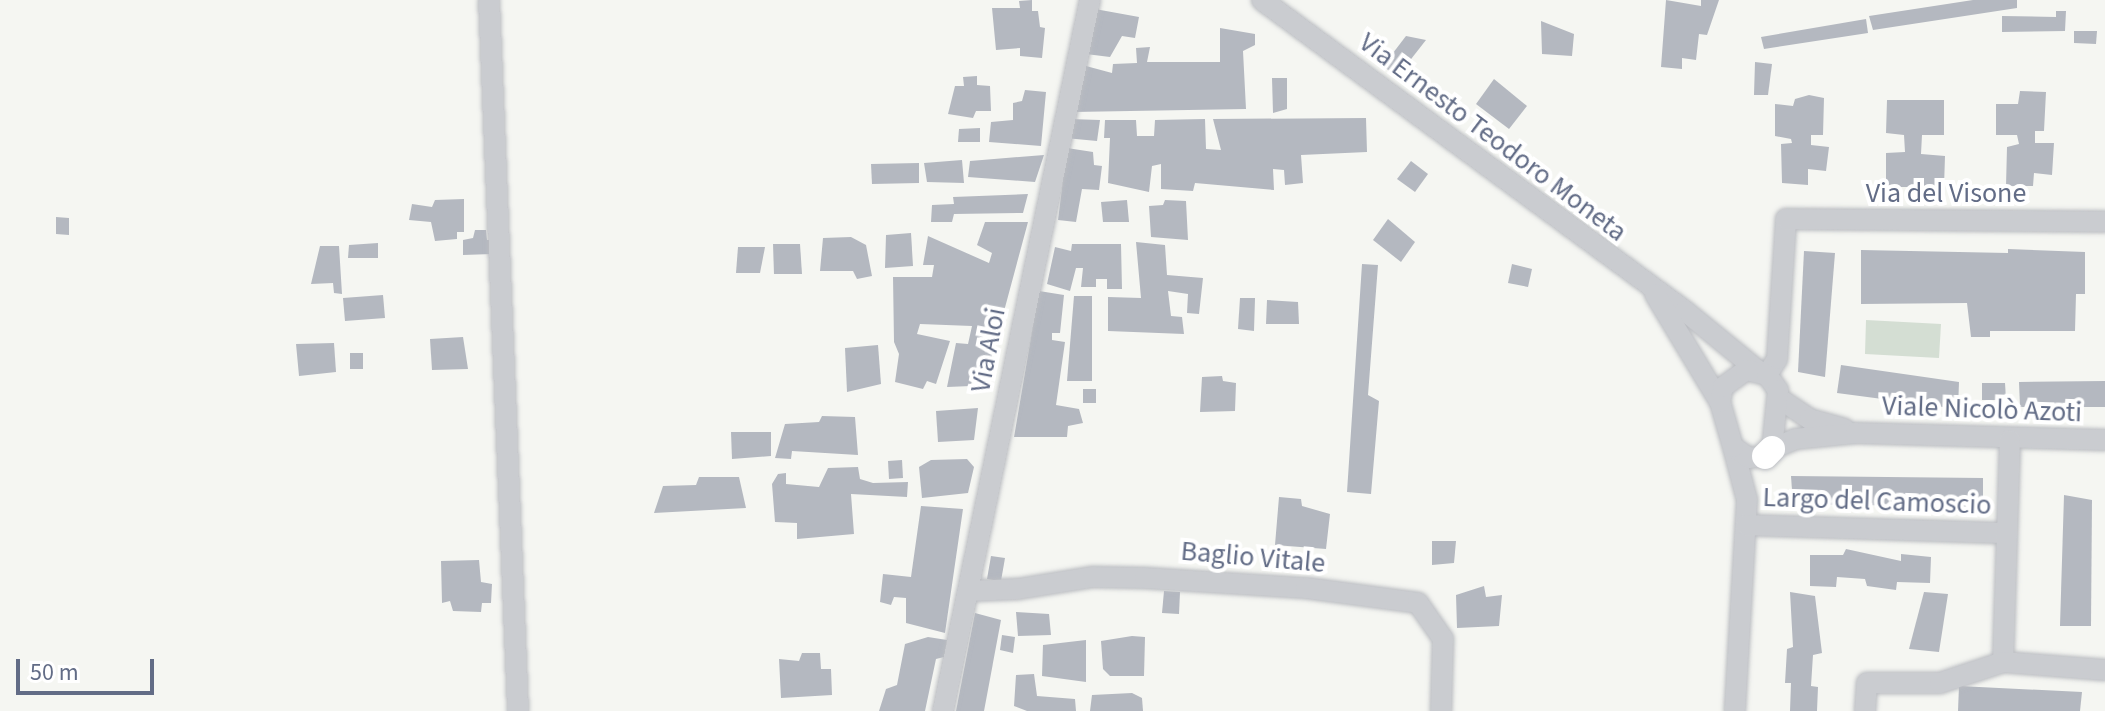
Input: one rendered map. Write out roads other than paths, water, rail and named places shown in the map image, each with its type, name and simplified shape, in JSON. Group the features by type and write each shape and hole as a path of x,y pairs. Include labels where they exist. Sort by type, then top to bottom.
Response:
{"street":[{"path":"489,0 518,711"},
{"name":"Via Aloi","path":"943,711 1090,0"},
{"name":"Via Ernesto Teodoro Moneta","path":"1262,0 1761,372"},
{"name":"Via del Visone","path":"1761,372 1777,359 1786,219 2105,222"},
{"name":"Via Ernesto Teodoro Moneta","path":"1653,290 1720,402"},
{"path":"1735,711 1747,500 1720,402 1723,387 1734,374 1761,372 1780,399 1810,419 1856,433"},
{"path":"1747,500 1768,453 1780,399"},
{"path":"1733,447 1749,458 1768,453 1795,439 1856,433"},
{"name":"Viale Nicolò Azoti","path":"1856,433 2010,440 2105,440"},
{"path":"2003,662 2010,440"},
{"name":"Largo del Camoscio","path":"1746,525 2007,533"},
{"name":"Baglio Vitale","path":"968,591 1132,577 1306,588 1418,603 1443,639 1441,711"},
{"path":"1865,711 1867,683 1940,683 2003,662 2105,670"}]}
